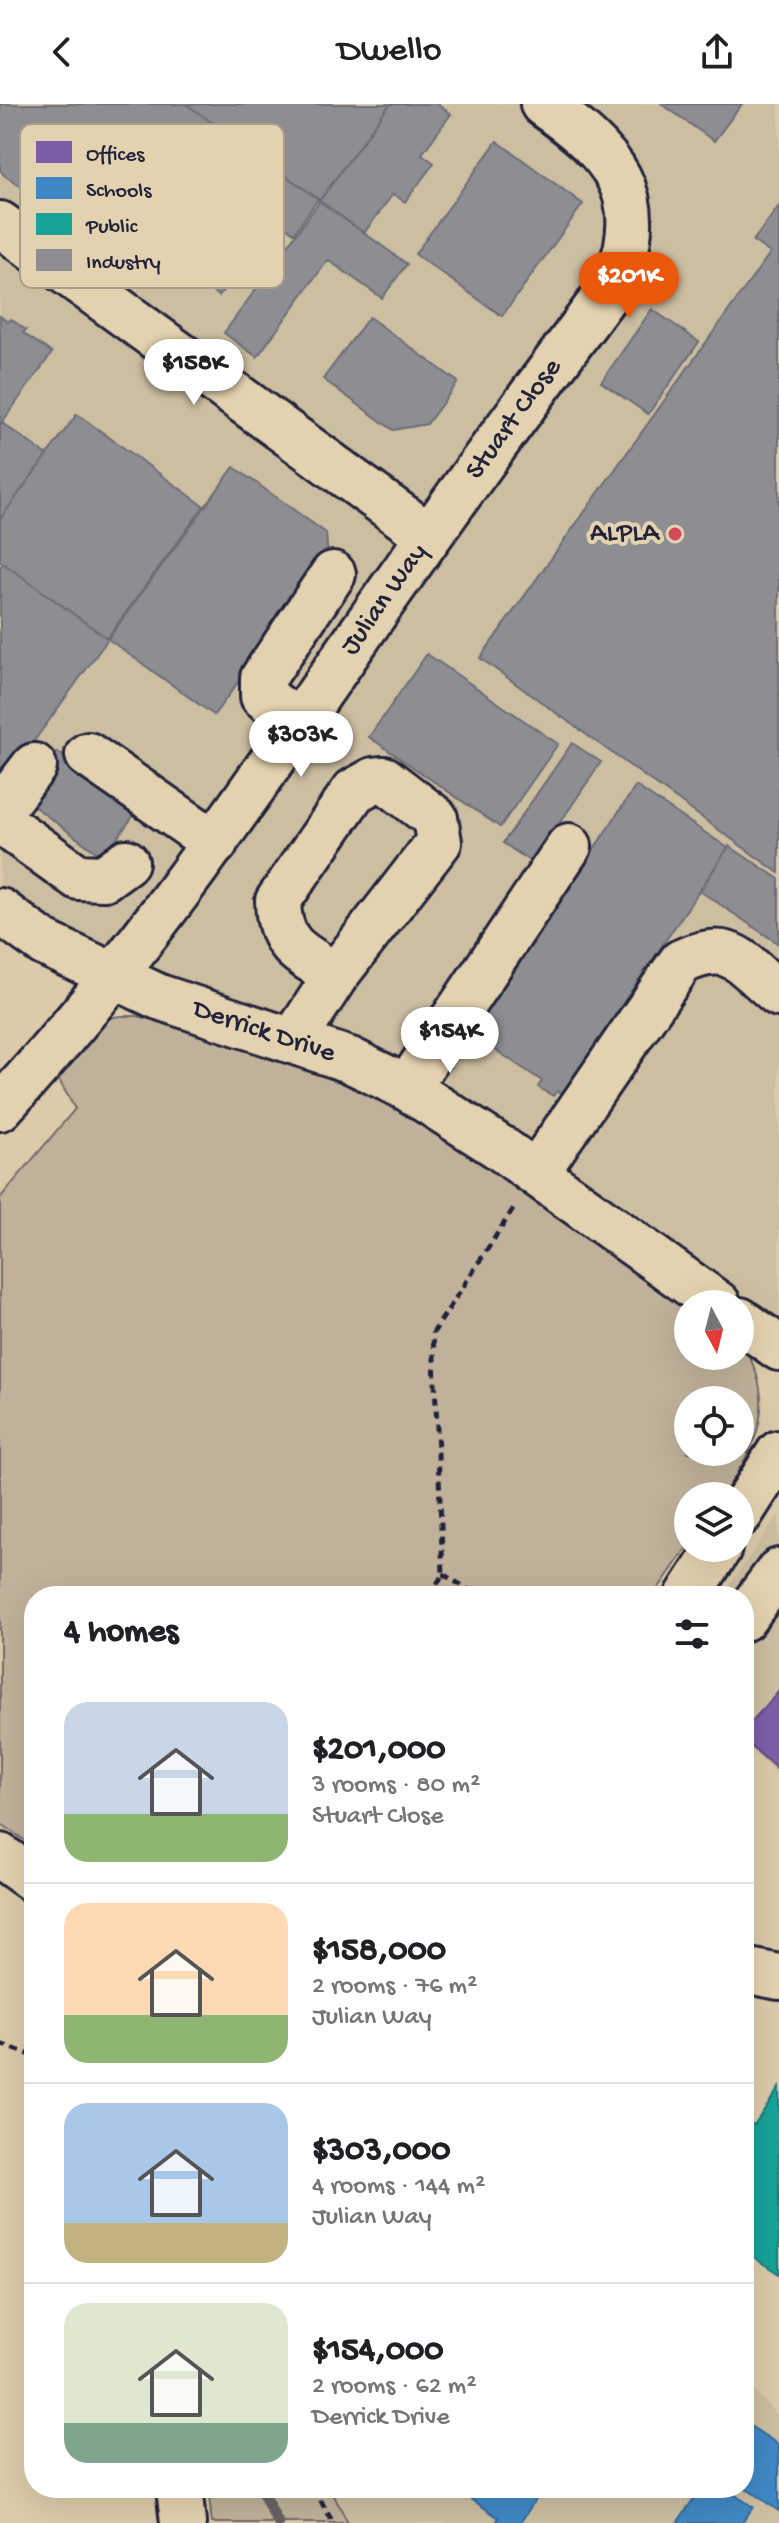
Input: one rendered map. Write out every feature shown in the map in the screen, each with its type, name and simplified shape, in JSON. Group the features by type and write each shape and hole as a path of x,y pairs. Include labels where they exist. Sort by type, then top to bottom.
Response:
{"street":[{"name":"Stuart Close","path":"429,536 616,281 625,260 629,216 613,167 597,146 543,104"},
{"name":"Julian Way","path":"0,224 20,239"},
{"name":"Julian Way","path":"0,1108 111,975 215,843 429,536 88,288"},
{"path":"299,723 263,696 263,678 333,574"},
{"path":"88,755 215,843"},
{"path":"0,810 34,766"},
{"path":"0,821 78,877 104,878 126,862"},
{"path":"407,1088 569,846"},
{"name":"Derrick Drive","path":"0,911 44,943 159,997 350,1060 407,1088 536,1173 699,1290"},
{"path":"536,1173 681,962 714,949 729,953 779,994"},
{"path":"294,1040 336,975"},
{"path":"754,1330 779,1348"},
{"path":"754,1492 779,1453"},
{"path":"694,1586 710,1562"},
{"path":"0,1856 24,1873"},
{"path":"754,1972 779,1977"},
{"path":"180,2498 183,2523"}],"path":[{"path":"436,1586 443,1574 433,1333 536,1173"},
{"path":"443,1574 463,1586"},
{"path":"0,2044 24,2052"},
{"path":"319,2498 333,2523"}],"shaded area":[{"path":"0,104 779,104 779,1341 754,1327 754,1290 687,1290 0,909"},
{"path":"137,1016 285,1051 413,1111 674,1294 674,1370 754,1368 761,1402 760,1421 754,1439 754,1386 674,1386 674,1466 741,1466 732,1482 674,1482 674,1562 677,1562 660,1586 24,1586 24,1840 0,1823 0,1198 75,1109 54,1071 103,1019"},
{"path":"779,1514 779,1775 754,1753 754,1586 729,1586 746,1562 754,1562 754,1550"},
{"path":"754,2391 779,2417 779,2523 348,2523 335,2498 754,2498"},
{"path":"209,2498 335,2498 348,2523 212,2523"}],"building: Offices":[{"path":"779,1691 779,1771 754,1749 754,1719"}],"building: Schools":[{"path":"754,2429 779,2445 779,2511 754,2494"},
{"path":"470,2498 536,2498 520,2523 495,2523 499,2518"},
{"path":"694,2498 740,2498 753,2507 742,2523 677,2523"}],"building: Public":[{"path":"779,2088 779,2274 754,2258 754,2125"}],"building: Industry":[{"path":"0,104 186,104 214,124 20,124 20,186 0,170"},
{"path":"186,104 390,104 320,200 284,174 284,124 214,124"},
{"path":"390,104 438,104 451,114 422,154 434,163 405,202 393,194 364,233 319,201"},
{"path":"662,104 742,104 714,141"},
{"path":"497,141 583,204 502,316 415,254"},
{"path":"284,175 318,199 294,233 284,226"},
{"path":"320,201 407,264 382,298 328,260 257,357 224,333 257,288 284,288 284,250"},
{"name":"ALPLA","path":"779,206 779,873 480,658 770,253 753,241"},
{"path":"208,288 225,288 219,296"},
{"path":"652,309 699,342 648,414 601,382"},
{"path":"0,316 8,322 11,319 26,330 23,333 52,353 0,425"},
{"path":"369,317 458,382 427,424 393,430 323,379"},
{"path":"77,414 204,506 107,638 0,561 0,519"},
{"path":"2,423 47,455 0,519 0,425"},
{"path":"234,467 326,533 328,559 214,715 108,639"},
{"path":"3,563 108,639 0,788 0,567"},
{"path":"427,654 558,744 500,827 369,737"},
{"path":"572,743 601,762 533,863 503,843"},
{"path":"58,752 137,811 103,857 24,799"},
{"path":"636,786 728,848 562,1094 557,1091 553,1096 538,1087 542,1081 491,1047 487,1052 467,1039"},
{"path":"729,846 779,879 779,944 700,891"}],"waterway":[{"path":"265,2498 278,2523"}],"place":[{"name":"ALPLA","path":"675,534"}]}
